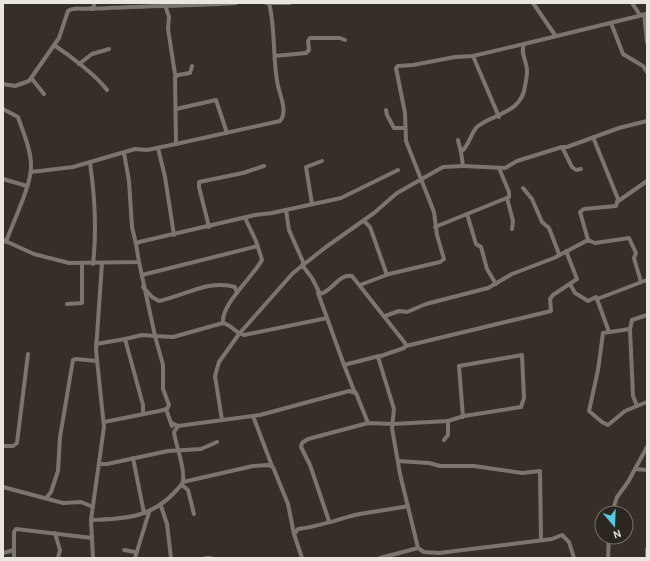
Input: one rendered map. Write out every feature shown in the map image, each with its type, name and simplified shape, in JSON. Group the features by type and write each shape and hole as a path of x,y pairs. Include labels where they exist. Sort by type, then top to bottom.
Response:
{"street":[{"path":"91,9 94,3"},
{"path":"3,84 20,86 26,84 32,79 62,32 68,11 76,8 91,9 152,4 236,3"},
{"path":"31,172 56,170 90,163 135,149 158,148 282,120 283,108 277,84 272,36 273,23 268,3 290,3"},
{"path":"533,3 555,35"},
{"path":"632,3 644,14 647,42"},
{"path":"165,5 169,17 168,28 174,74"},
{"path":"360,285 387,275 443,260 435,227 434,212 407,144 405,113 396,68 398,66 413,65 455,57 473,56 644,14"},
{"path":"611,23 624,54 642,66 647,72"},
{"path":"275,56 306,53 309,50 308,41 310,38 340,38 345,40"},
{"path":"461,152 466,148 478,126 509,110 520,100 523,93 527,71 522,53 524,44"},
{"path":"54,45 63,50 78,64 98,79 107,90"},
{"path":"78,64 92,54 109,49"},
{"path":"473,56 499,116"},
{"path":"176,144 176,76 190,74 192,66"},
{"path":"32,79 44,94"},
{"path":"176,109 216,100 221,117 224,120 227,133"},
{"path":"3,109 18,117 31,159 31,172 4,241 34,254 69,263 93,264 139,262"},
{"path":"386,110 394,128 405,128"},
{"path":"222,420 216,376 217,365 239,334 303,265 364,221 397,193 443,167 463,166 505,168 517,161 562,147 567,147 619,128 647,122"},
{"path":"593,137 613,184 617,202"},
{"path":"458,140 463,166"},
{"path":"562,147 572,167 576,170 581,169"},
{"path":"158,148 165,177 174,235"},
{"path":"104,422 166,409 169,404 163,389 163,365 143,287 132,227 129,181 124,153"},
{"path":"312,204 306,167 322,161"},
{"path":"90,163 96,204 96,233 93,264"},
{"path":"209,227 199,188 199,182 243,173 264,166"},
{"path":"435,227 508,197 509,192 499,168"},
{"path":"136,244 348,195 398,170"},
{"path":"3,179 26,186"},
{"path":"588,240 580,212 584,209 616,206 617,202 647,181"},
{"path":"523,188 532,199 542,222 549,228 559,254"},
{"path":"506,198 513,221 512,229"},
{"path":"286,210 289,230 303,265 312,278 344,365 368,423"},
{"path":"467,214 476,244 481,247 487,269 496,284"},
{"path":"223,323 223,314 262,260 258,246 244,218"},
{"path":"364,221 370,227 387,275"},
{"path":"385,316 399,311 407,312 426,304 488,288 588,240 596,243 629,238 636,252 634,258 641,282"},
{"path":"142,275 258,246"},
{"path":"344,365 379,356 406,346 551,311 550,299 553,295 577,279 566,251"},
{"path":"93,558 91,520 104,422 96,344 102,263"},
{"path":"67,304 82,303 82,264"},
{"path":"318,293 325,293 349,275 352,276 400,335 406,346"},
{"path":"570,284 575,292 588,301 647,280"},
{"path":"143,287 152,298 159,300 184,292 216,286 229,285 235,287 237,293"},
{"path":"597,299 609,332"},
{"path":"637,406 631,384 630,329 632,320 647,315"},
{"path":"96,344 125,340 142,335 173,337 223,323 230,325 239,334 244,335 327,318"},
{"path":"630,329 603,333 598,370 589,411 608,425 625,411 647,402"},
{"path":"235,330 243,330"},
{"path":"125,340 143,405 143,414"},
{"path":"3,446 14,446 17,443 28,354"},
{"path":"329,521 310,465 300,445 308,439 368,423 393,424 448,421 521,407 524,398 522,355 459,366 463,417"},
{"path":"379,356 394,409 392,428 400,474 418,548 424,552 439,553 541,540 564,535 569,542 574,558"},
{"path":"46,498 51,492 58,471 60,437 72,363 76,359 97,361"},
{"path":"172,423 178,426 253,416 339,393 349,391 355,393"},
{"path":"166,409 174,432 182,483 188,490 194,514"},
{"path":"253,416 272,466 275,468 279,478 302,558"},
{"path":"444,440 448,435 448,421"},
{"path":"174,432 178,426"},
{"path":"99,464 177,450 201,449 217,442"},
{"path":"614,505 617,497 628,482 647,446"},
{"path":"133,458 144,513"},
{"path":"398,461 429,462 440,466 474,466 522,473 540,470 541,540"},
{"path":"91,520 123,518 149,512 161,506 182,483 240,468 260,465 272,466"},
{"path":"635,469 647,470"},
{"path":"3,487 63,503 81,502 93,507"},
{"path":"51,492 53,500"},
{"path":"161,506 167,524 171,558"},
{"path":"294,534 298,529 316,527 329,521 408,506"},
{"path":"135,558 135,552 149,512"},
{"path":"292,523 298,529"},
{"path":"14,558 16,530 92,538"},
{"path":"55,533 58,538 60,550 58,558"},
{"path":"58,538 61,534"},
{"path":"608,558 609,545"},
{"path":"380,558 418,548"},
{"path":"647,549 647,556"},
{"path":"3,553 14,550"},
{"path":"124,550 135,552"},
{"path":"439,553 441,558"},
{"path":"205,558 211,558"}]}
